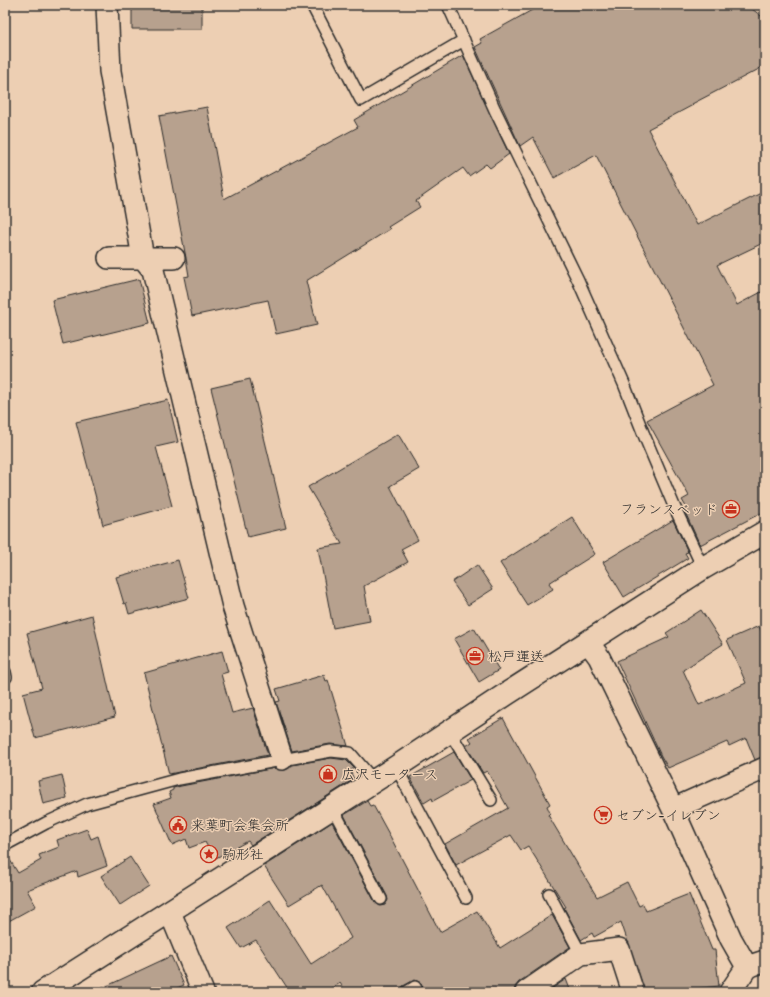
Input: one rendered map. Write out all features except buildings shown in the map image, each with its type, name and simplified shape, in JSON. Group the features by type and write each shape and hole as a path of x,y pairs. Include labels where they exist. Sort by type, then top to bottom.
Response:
{"street":[{"path":"107,5 110,71 144,258 153,270 233,606 282,759"},
{"path":"109,258 174,258"},
{"path":"43,992 170,912 704,568 765,532"},
{"path":"588,642 599,657 673,809 731,939 756,964 730,992"},
{"path":"673,809 765,768"},
{"path":"170,912 203,992"},
{"path":"526,992 581,954 619,949 633,992"}],"lane":[{"path":"312,5 361,100 464,40"},
{"path":"448,5 495,110 587,301 624,384 674,506 704,568"},
{"path":"5,672 5,678"},
{"path":"449,731 491,800"},
{"path":"5,845 46,823 87,804 179,779 282,759 330,751 350,753 374,781"},
{"path":"396,767 466,898"},
{"path":"332,807 381,900"},
{"path":"549,894 581,954"},
{"path":"407,992 415,987 418,992"}],"place":[{"name":"フランスベッド","path":"731,509"},
{"name":"松戸運送","path":"475,656"},
{"name":"広沢モータース","path":"328,774"},
{"name":"セブン-イレブン","path":"603,815"},
{"name":"来葉町会集会所","path":"178,825"},
{"name":"駒形社","path":"209,854"}]}
